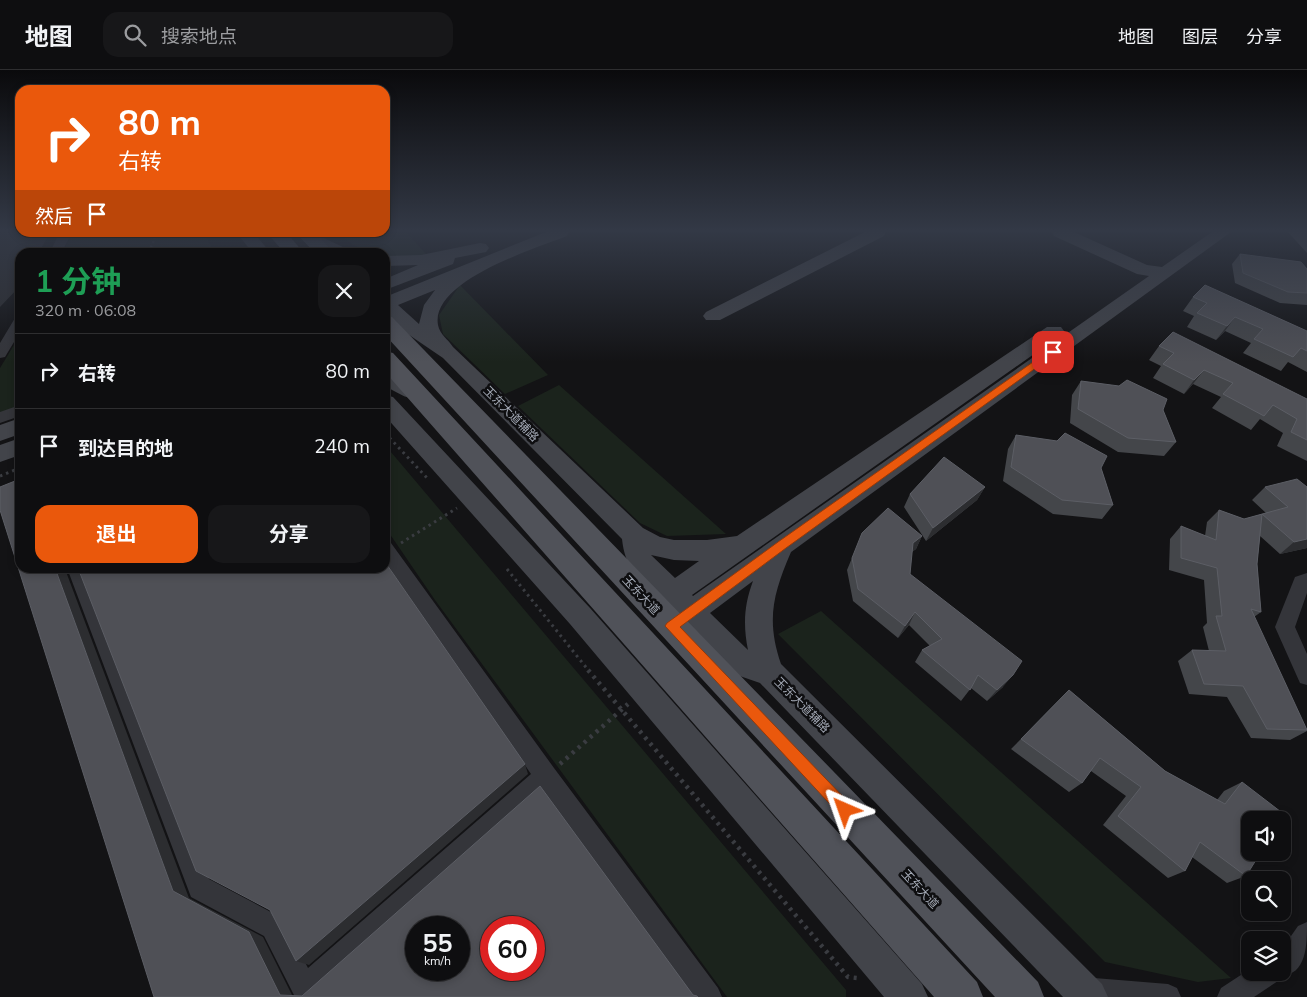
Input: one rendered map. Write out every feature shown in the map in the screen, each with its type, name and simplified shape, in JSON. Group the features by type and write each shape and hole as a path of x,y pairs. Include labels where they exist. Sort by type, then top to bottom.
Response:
{"main road":[{"name":"玉东大道","path":"390,311 435,376 962,997"},
{"name":"玉东大道","path":"390,360 435,376 540,488 672,610 1023,997"}],"street":[{"path":"390,302 442,275"},
{"name":"玉东大道辅路","path":"460,275 442,293 428,322 432,336 435,376 634,535 637,557 672,610 744,665 769,672 1085,993"},
{"path":"713,316 793,275"},
{"path":"672,610 744,544 1145,275"},
{"path":"672,610 782,545 1146,275"},
{"path":"0,354 15,329"},
{"path":"390,377 435,376"},
{"path":"390,409 461,505 644,691 900,994"},
{"path":"0,418 15,412"},
{"path":"0,433 15,428"},
{"path":"0,454 15,448"},
{"path":"634,535 656,546 692,550 718,551 744,544"},
{"path":"769,672 759,644 756,615 762,587 782,545"},
{"path":"390,556 546,776 709,997"},
{"path":"78,573 200,888 273,927 304,988 546,776"},
{"path":"1307,581 1302,582 1285,627 1307,676"},
{"path":"1291,958 1307,935"},
{"path":"1230,997 1255,981"},
{"path":"1085,993 1168,997"}],"path":[{"path":"390,438 431,482"},
{"path":"0,476 15,470"},
{"path":"390,548 461,505"},
{"path":"506,568 621,710 848,976 865,980"},
{"path":"546,776 644,691"}],"shaded area":[{"path":"460,285 548,375 505,394 443,334 439,315"},
{"path":"15,343 15,409 0,414 0,368"},
{"path":"559,385 726,534 667,536 640,523 518,406"},
{"path":"390,451 846,990 846,997 727,997 435,600 390,534"},
{"path":"821,611 1231,978 1198,982 1105,962 778,634"}],"building":[{"path":"1248,275 1307,275 1307,293 1288,292"},
{"path":"1205,285 1307,331 1307,351 1301,348 1293,357 1254,339 1263,329 1235,317 1227,326 1197,313 1207,303 1193,297"},
{"path":"1173,332 1307,399 1307,440 1291,432 1297,419 1273,405 1264,416 1223,394 1233,383 1204,370 1194,380 1163,364 1174,353 1159,346"},
{"path":"1127,380 1167,399 1163,410 1176,442 1128,438 1078,409 1081,381 1119,386"},
{"path":"1065,433 1107,456 1101,468 1113,505 1062,500 1011,467 1016,435 1057,441"},
{"path":"944,457 985,487 933,528 910,494"},
{"path":"1297,479 1307,487 1307,539 1294,542 1262,514 1288,507 1265,487"},
{"path":"15,481 15,557 0,510 0,487"},
{"path":"888,508 922,536 913,543 910,574 1022,661 1013,675 997,690 978,675 970,690 922,650 942,639 915,612 905,626 858,589 852,558 862,533"},
{"path":"1219,510 1244,519 1262,514 1257,564 1261,612 1251,609 1307,730 1267,729 1243,686 1204,684 1192,650 1226,651 1216,616 1222,616 1217,568 1181,558 1181,526 1216,540"},
{"path":"390,569 525,764 296,961 270,910 196,871 80,573 390,573"},
{"path":"20,573 57,573 173,891 249,932 280,995 302,996 540,786 693,995 698,997 154,997"},
{"path":"1069,690 1165,771 1225,804 1242,782 1280,811 1241,811 1241,861 1255,861 1249,871 1241,872 1200,842 1185,871 1118,816 1141,787 1100,758 1082,783 1021,739"}],"route":[{"path":"845,810 672,626 782,545 1053,352"}]}
